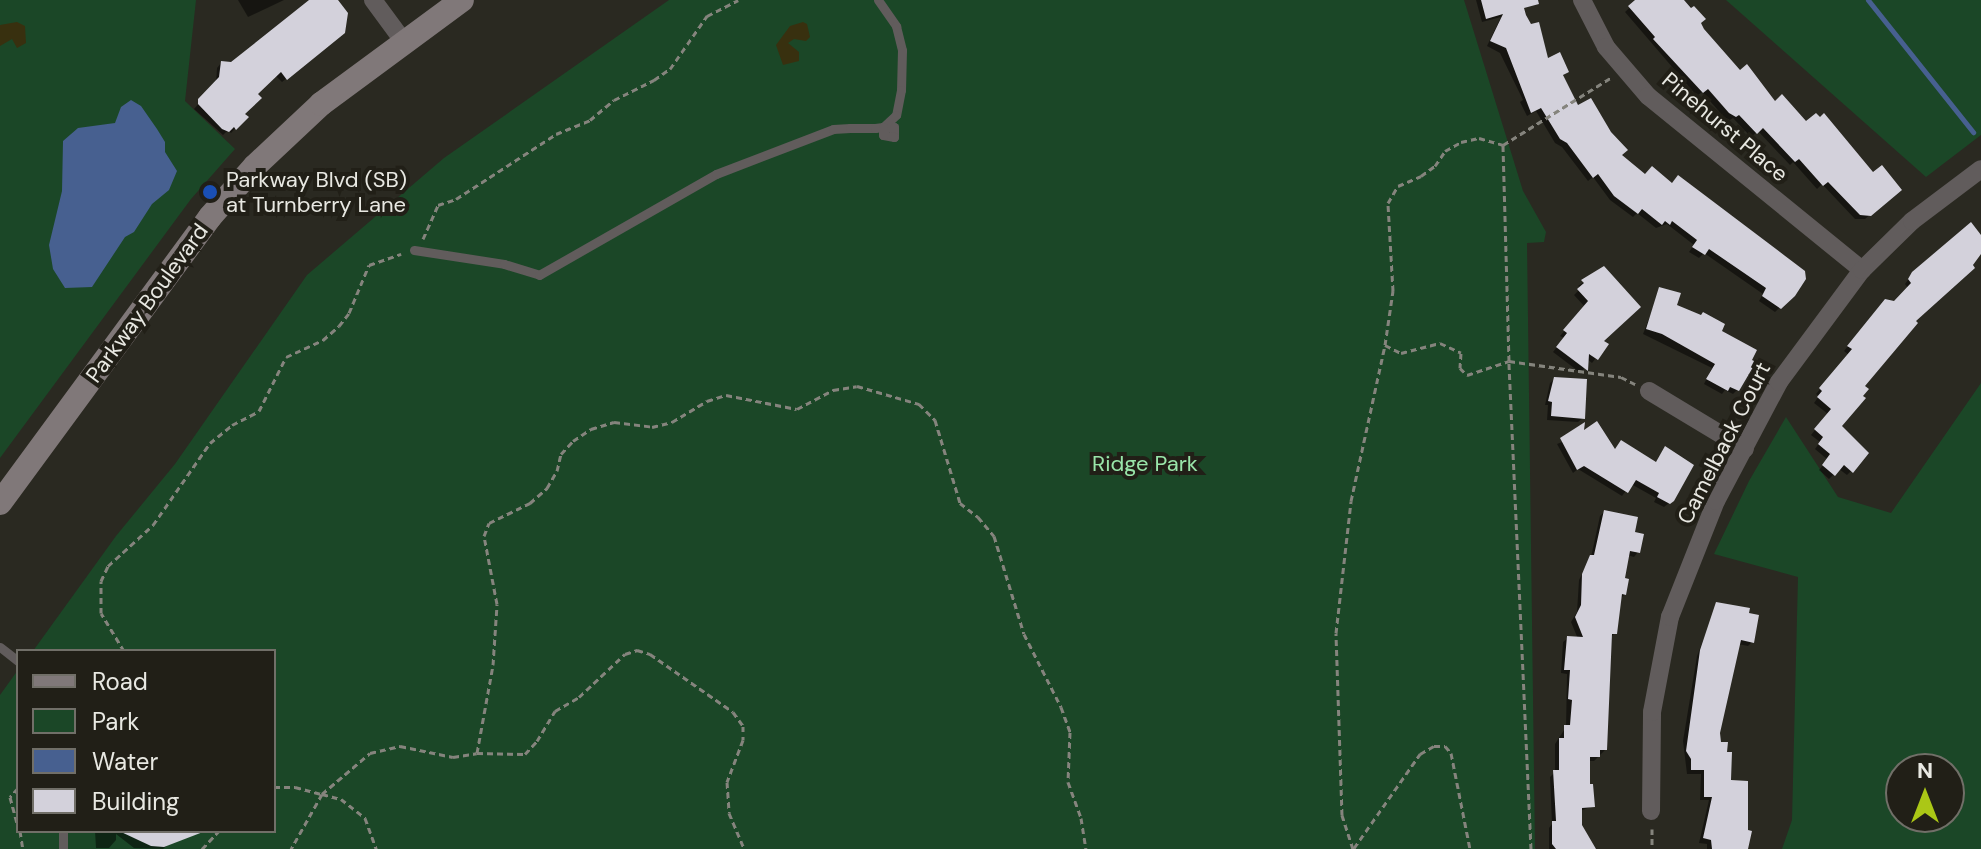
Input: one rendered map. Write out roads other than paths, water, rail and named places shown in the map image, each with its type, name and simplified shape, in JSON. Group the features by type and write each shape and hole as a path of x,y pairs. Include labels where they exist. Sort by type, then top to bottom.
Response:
{"street":[{"path":"373,0 404,42"},
{"name":"Parkway Boulevard","path":"0,503 232,192 301,122 462,0"},
{"name":"Pinehurst Place","path":"1582,0 1606,47 1648,96 1862,270"},
{"name":"Camelback Court","path":"1651,811 1652,712 1670,617 1716,501 1779,382 1862,270 1912,221 1981,169"},
{"path":"1649,391 1745,449"}],"lane":[{"path":"414,250 504,264 539,275 716,174 820,132 894,127 901,90 902,50 896,26 878,0"},
{"path":"883,127 896,115"},
{"path":"0,647 16,659"}],"water":[{"path":"131,100 141,106 157,129 165,142 165,152 177,171 169,190 152,204 134,232 125,237 92,287 65,288 53,269 49,245 62,191 63,141 78,128 115,123 121,107"}],"waterway":[{"path":"1868,0 1973,132"}],"place":[{"name":"Parkway Blvd (SB) at Turnberry Lane","path":"210,192"}],"park label":[{"name":"Ridge Park","path":"1145,464"}]}
